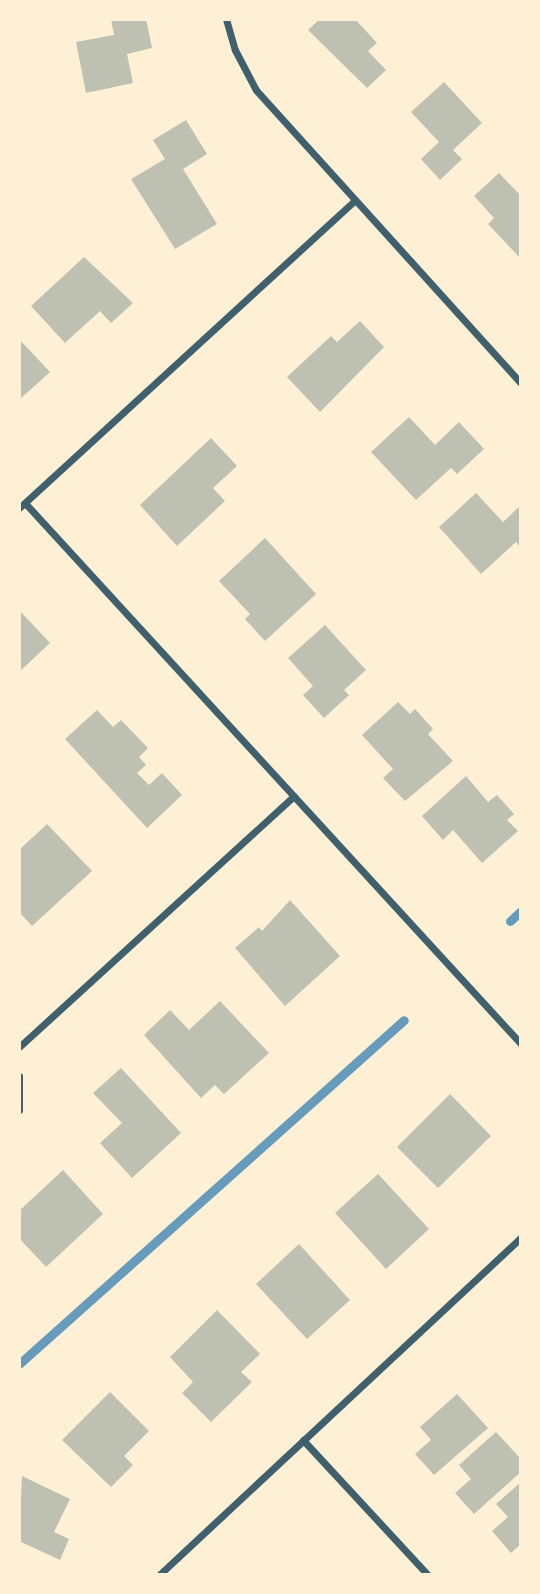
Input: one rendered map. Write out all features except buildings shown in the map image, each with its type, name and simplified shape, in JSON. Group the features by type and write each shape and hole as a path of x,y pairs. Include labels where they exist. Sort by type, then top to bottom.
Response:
{"street":[{"path":"226,19 235,50 256,90 353,202 521,383"},
{"path":"353,202 22,505 521,1044"},
{"path":"19,1047 293,796"},
{"path":"19,1076 19,1111"},
{"path":"159,1575 521,1237"},
{"path":"303,1440 428,1575"}],"waterway":[{"path":"510,921 521,911"},
{"path":"19,1364 404,1020"}]}
